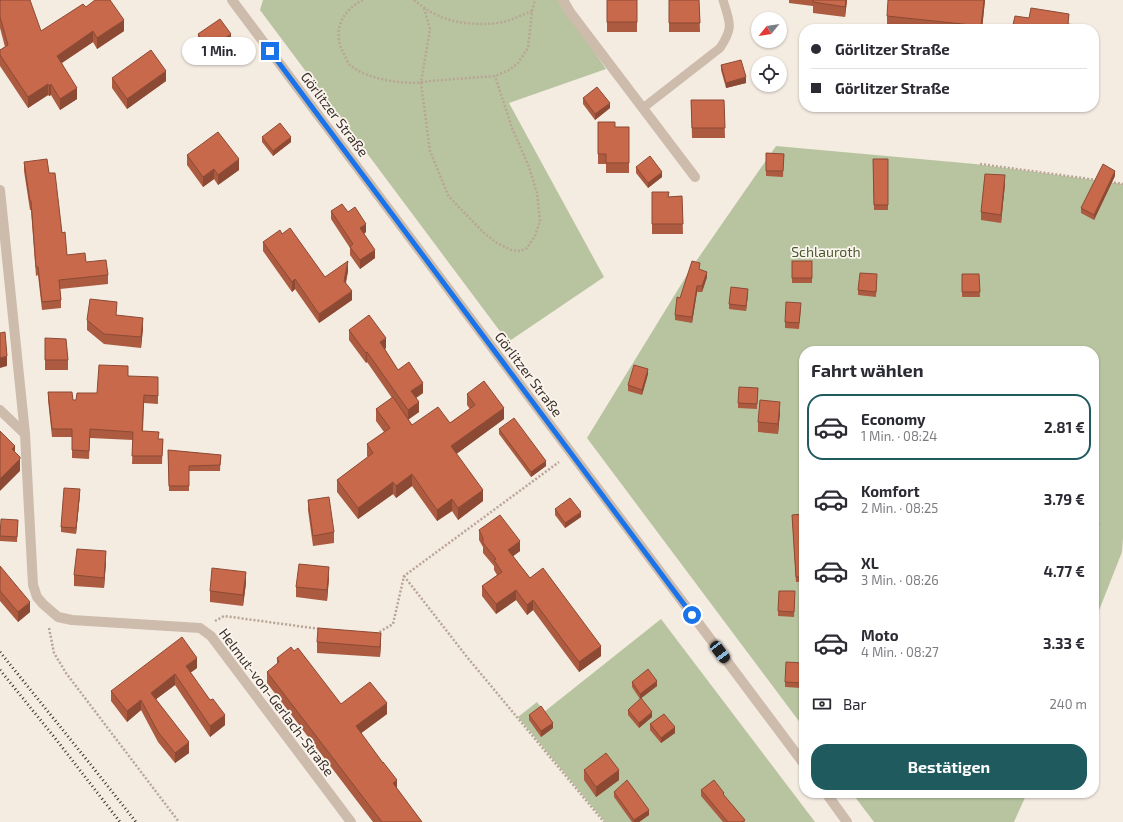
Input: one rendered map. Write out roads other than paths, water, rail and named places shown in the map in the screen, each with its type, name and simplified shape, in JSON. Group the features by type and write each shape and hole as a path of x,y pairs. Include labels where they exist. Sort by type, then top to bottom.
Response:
{"street":[{"name":"Görlitzer Straße","path":"232,0 799,757"},
{"path":"563,0 570,12 696,177"},
{"name":"Helmut-von-Gerlach-Straße","path":"0,190 25,434 33,585 37,597 58,617 72,620 200,628 211,636 351,822"},
{"path":"0,410 25,434"},
{"path":"830,798 847,822"}],"lane":[{"path":"643,108 720,48 728,36 731,25 724,0"}],"railway":[{"path":"0,652 136,822"},
{"path":"0,670 120,822"}],"park label":[{"name":"Schlauroth","path":"826,251"}]}
